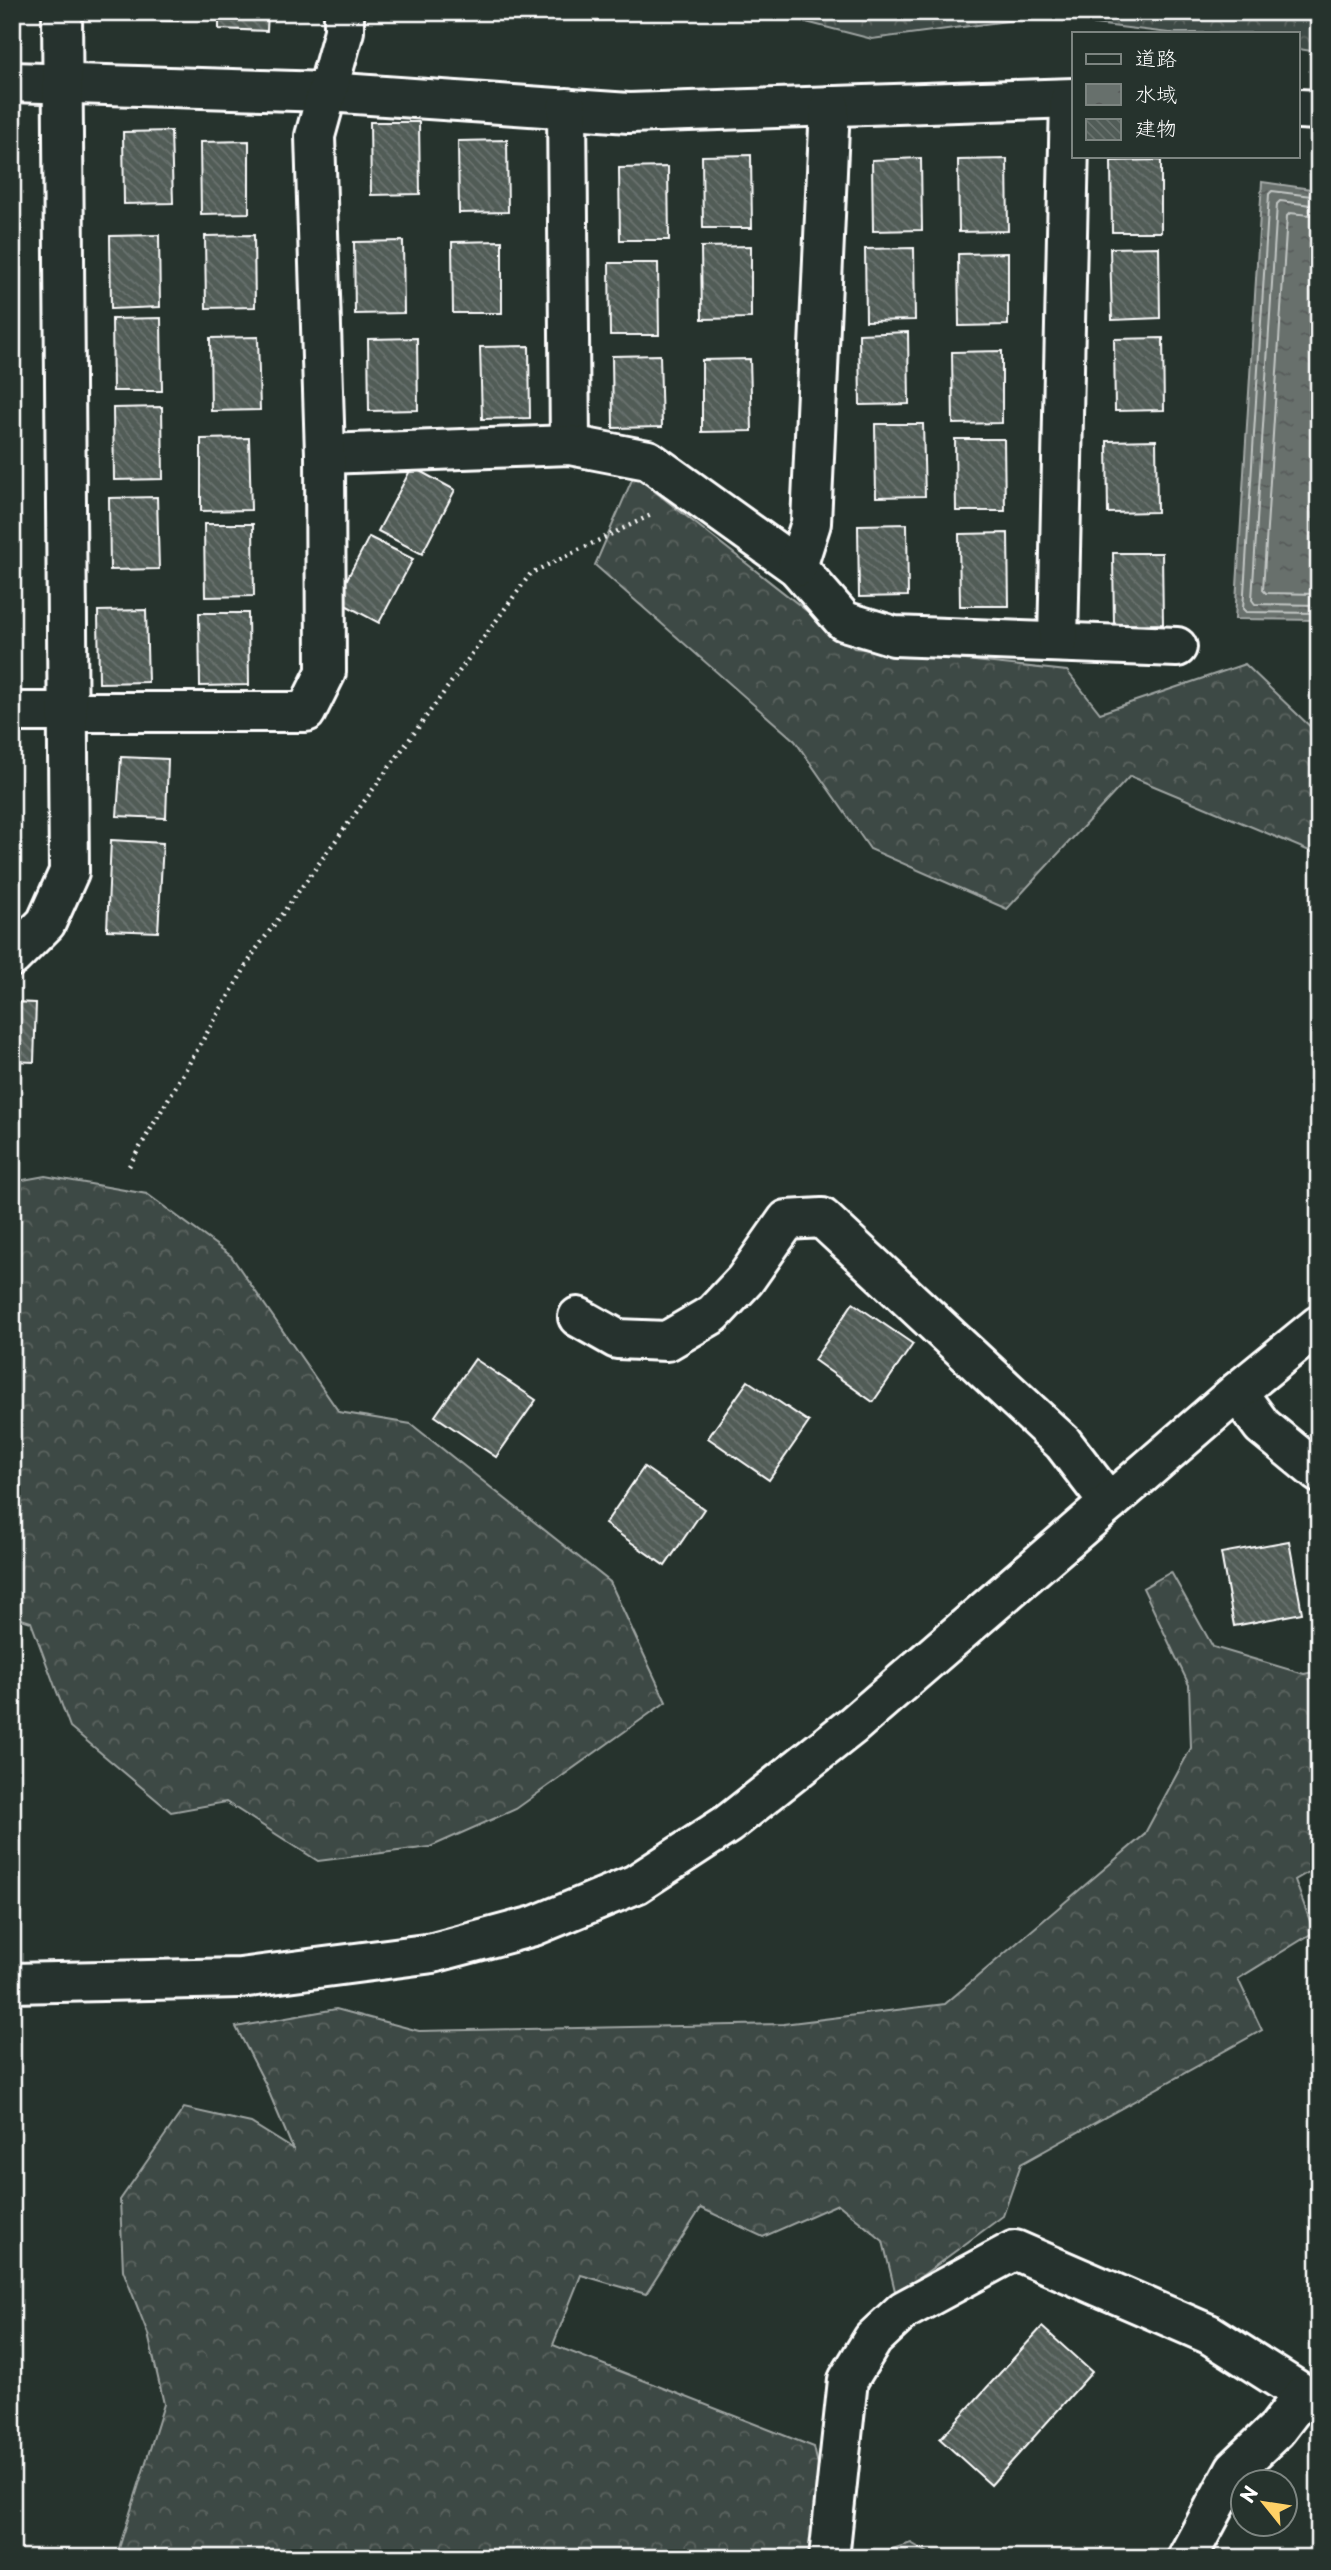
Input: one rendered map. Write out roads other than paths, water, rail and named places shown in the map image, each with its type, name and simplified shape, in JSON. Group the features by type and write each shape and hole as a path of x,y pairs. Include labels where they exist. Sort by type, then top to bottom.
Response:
{"street":[{"path":"12,957 46,923 69,872 60,83 62,12"},
{"path":"12,712 306,712 326,672 325,454 315,136 344,31 344,12"},
{"path":"12,82 327,92 629,113 1072,98 1058,642"},
{"path":"796,566 811,523 830,106"},
{"path":"568,108 570,445"},
{"path":"1300,109 1319,110"},
{"path":"325,454 570,445 648,460 693,495 796,566 844,621 894,636 1177,647"},
{"path":"578,1317 617,1339 667,1340 713,1314 745,1280 787,1220 822,1217 1063,1443 1109,1503"},
{"path":"12,1983 240,1978 433,1953 534,1926 636,1884 728,1824 853,1725 1237,1392 1319,1325"},
{"path":"1237,1392 1262,1426 1319,1473"},
{"path":"829,2558 848,2380 873,2339 904,2310 1015,2250 1209,2334 1311,2399 1235,2469 1187,2558"}],"water":[{"path":"1262,182 1319,190 1319,620 1235,619"}]}
